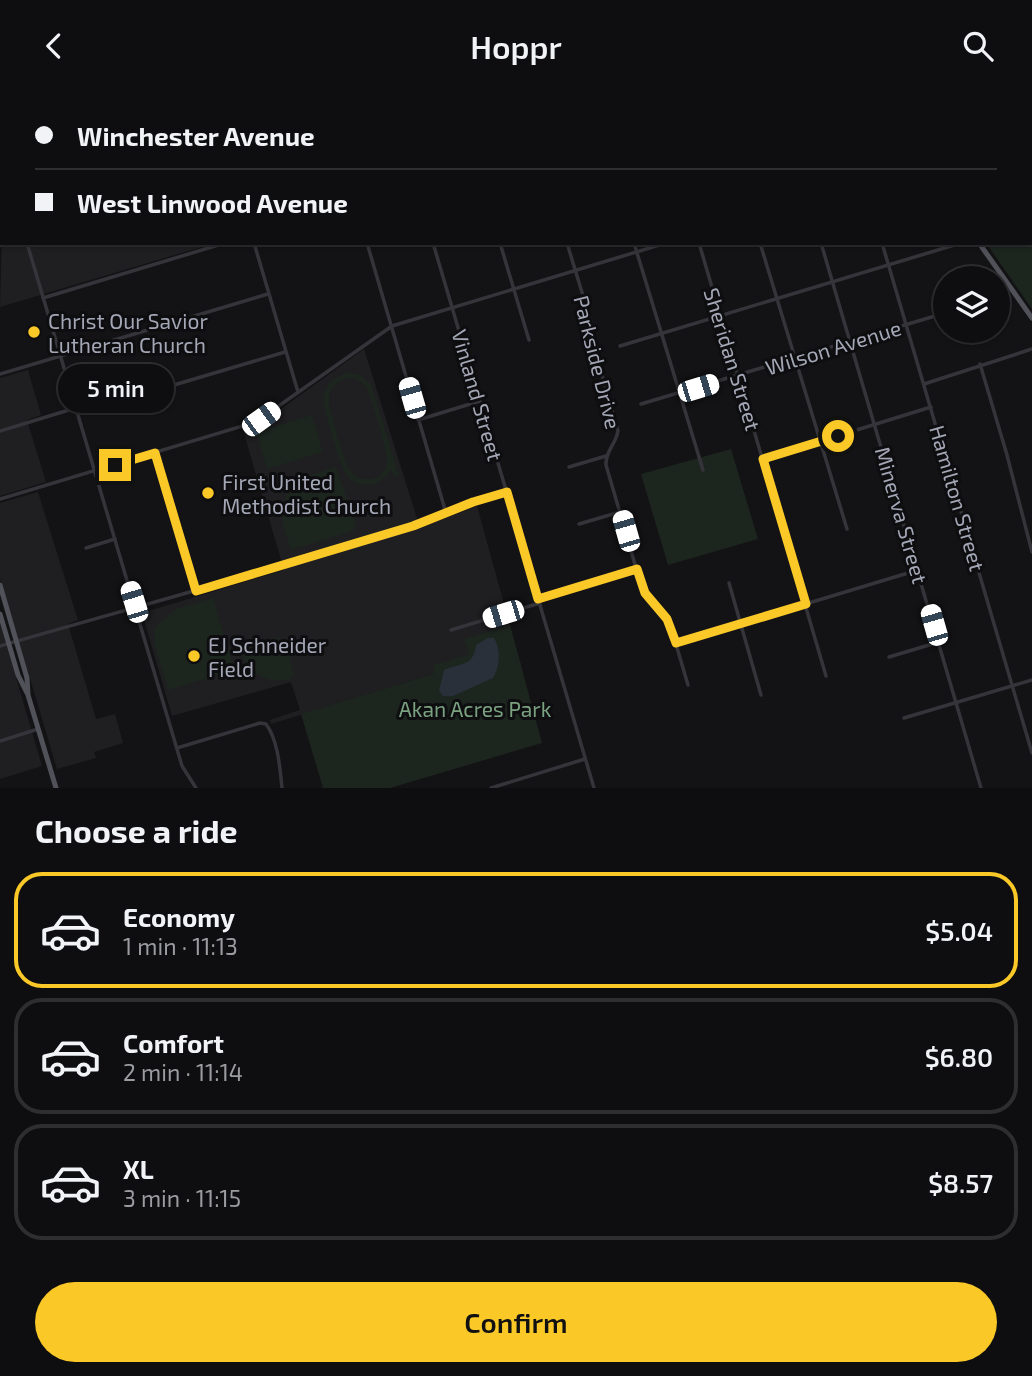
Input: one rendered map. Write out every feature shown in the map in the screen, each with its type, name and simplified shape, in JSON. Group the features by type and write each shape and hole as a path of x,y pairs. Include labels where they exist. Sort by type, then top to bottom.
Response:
{"main road":[{"path":"980,245 1032,318"},
{"path":"0,586 27,678 28,695"},
{"path":"0,614 56,788"}],"street":[{"path":"28,245 184,771 196,788"},
{"path":"43,298 218,245"},
{"path":"255,245 298,393"},
{"path":"368,245 446,513"},
{"name":"Vinland Street","path":"434,245 594,788"},
{"path":"501,245 529,340"},
{"name":"Parkside Drive","path":"568,245 591,322 592,341 618,431 615,443 606,456 606,465 645,593 667,619 688,685"},
{"path":"634,245 703,470"},
{"path":"0,499 256,422 392,326 659,245"},
{"name":"Sheridan Street","path":"700,245 826,676"},
{"path":"761,245 846,529"},
{"name":"Minerva Street","path":"822,245 981,788"},
{"name":"Hamilton Street","path":"883,245 1032,753"},
{"path":"620,346 954,245"},
{"path":"0,374 268,294"},
{"name":"Wilson Avenue","path":"641,404 933,317"},
{"path":"924,384 1032,349"},
{"path":"0,431 76,408 127,399 285,352"},
{"path":"980,364 1032,552"},
{"path":"418,420 480,401"},
{"path":"763,459 931,407"},
{"path":"155,453 196,591"},
{"path":"569,467 606,456"},
{"path":"0,646 413,526 507,492"},
{"path":"579,524 620,512"},
{"path":"86,548 115,539"},
{"path":"451,630 637,569"},
{"path":"676,643 918,570"},
{"path":"729,583 761,695"},
{"path":"889,657 939,642"},
{"path":"904,718 1032,680"},
{"path":"177,748 260,723 266,724 278,761 282,788"},
{"path":"0,741 38,729"},
{"path":"491,788 585,759"}],"shaded area":[{"path":"2,245 208,245 0,307"},
{"path":"364,349 420,528 477,506 524,676 433,674 271,724 270,720 300,710 291,682 172,716 142,613 284,570 243,430 259,425"},
{"path":"28,370 41,415 27,420 46,482 0,496 0,378"},
{"path":"38,492 78,620 68,624 96,719 115,714 123,743 94,752 96,758 57,769 0,578 0,503"},
{"path":"0,623 42,766 0,779"},
{"path":"488,638 494,638 499,653 493,678 453,696 443,696 439,691 444,670 469,660 473,657 476,645"}],"green space":[{"path":"987,245 1032,245 1032,309 1010,277 1010,266 1002,266"},
{"path":"347,372 360,375 371,384 399,475 394,477 391,470 382,480 363,485 351,480 346,474 328,424 324,403 323,396 330,381","holes":["352,378 365,386 379,424 387,458 385,469 371,479 359,478 350,470 329,403 330,393 335,385"]},
{"path":"312,415 323,452 267,469 256,432"},
{"path":"731,449 758,539 668,565 641,474"},
{"path":"336,467 356,524 353,531 291,550 282,520 286,496 299,482"},
{"name":"EJ Schneider Field","path":"213,598 234,668 232,671 168,690 154,643 155,627 176,609"},
{"name":"Akan Acres Park","path":"510,625 542,743 390,788 323,788 301,714 433,674 434,665 469,654 464,639"},
{"path":"279,637 285,640 294,674 291,679 273,680 258,675 247,664 239,648"}],"place":[{"name":"Christ Our Savior Lutheran Church","path":"34,332"},
{"name":"First United Methodist Church","path":"208,493"},
{"name":"EJ Schneider Field","path":"194,656"}],"route":[{"path":"115,465 155,453 196,591 413,526 473,502 507,492 538,599 637,569 645,593 667,619 676,643 806,604 763,459 838,436"}]}
